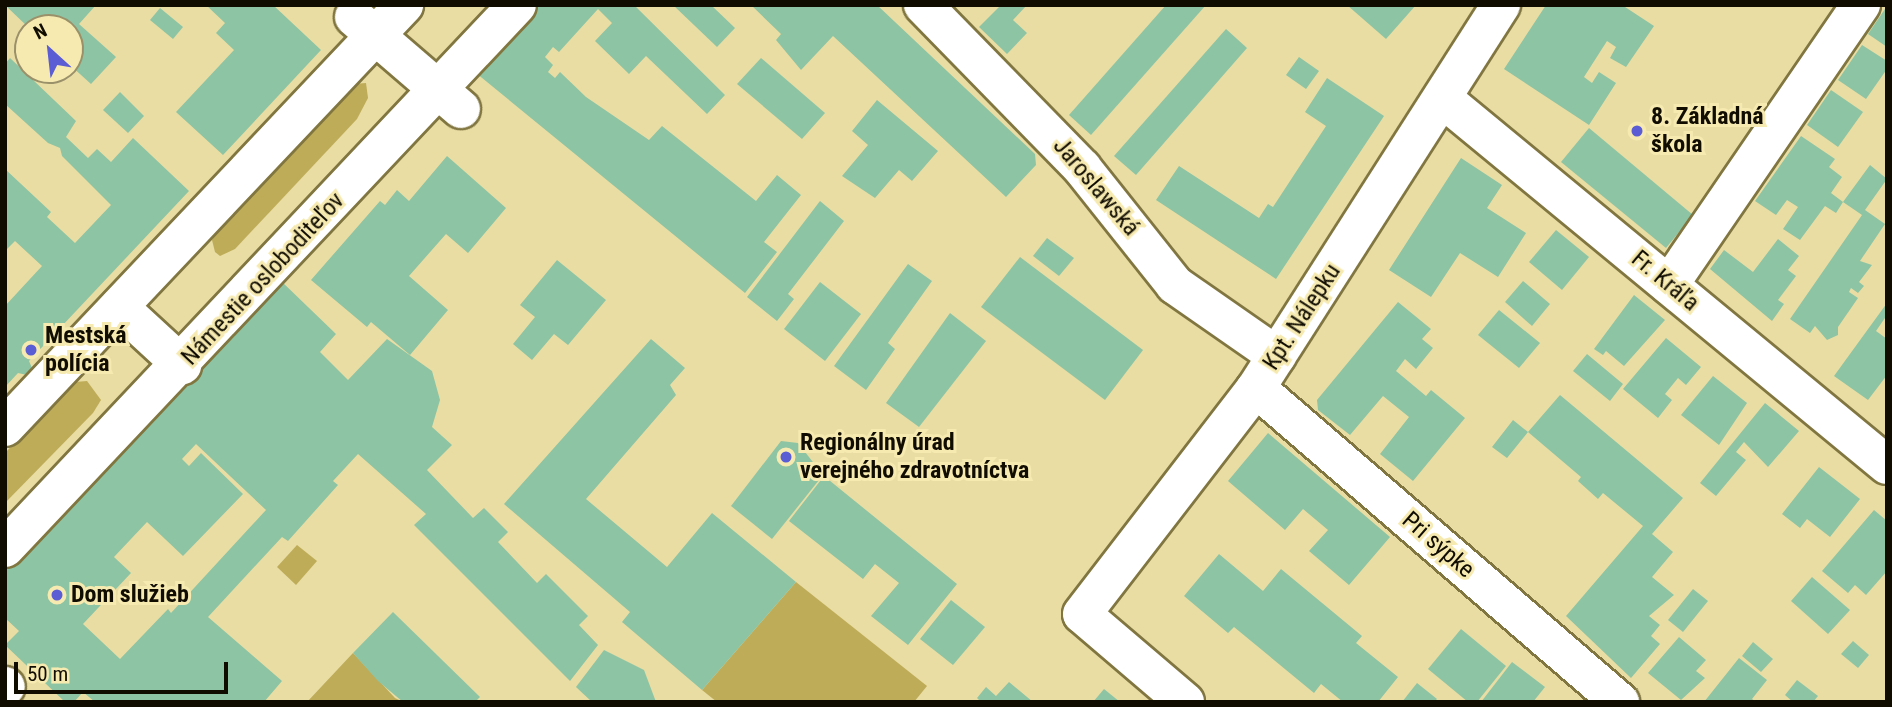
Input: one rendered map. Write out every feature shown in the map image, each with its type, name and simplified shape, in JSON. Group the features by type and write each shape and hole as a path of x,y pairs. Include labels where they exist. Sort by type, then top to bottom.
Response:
{"street":[{"path":"5,426 119,307 365,27 404,5"},
{"name":"Námestie osloboditeľov","path":"5,548 182,365 450,100 517,5"},
{"name":"Jaroslawská","path":"923,5 1082,168 1175,285 1277,356"},
{"name":"Kpt. Nálepku","path":"1185,702 1082,614 1256,388 1501,5"},
{"path":"1669,285 1861,5"},
{"path":"365,27 450,100"},
{"name":"Fr. Kráľa","path":"1442,98 1885,459"},
{"path":"119,307 182,365"},
{"name":"Pri sýpke","path":"1256,388 1620,702"}],"shaded area":[{"path":"366,83 368,98 357,119 235,249 220,256 215,252 212,240 217,229 354,84"},
{"path":"87,381 101,400 93,413 5,503 5,453 65,390 75,382"},
{"path":"297,545 317,561 296,585 277,567"},
{"path":"796,582 927,686 914,702 717,702 702,690"},
{"path":"353,653 395,698 403,702 307,702"}],"building":[{"path":"5,5 96,5 84,18 84,14 14,14"},
{"path":"206,5 273,5 321,50 223,155 176,112 234,50 216,33 225,23"},
{"path":"529,5 634,5 725,95 707,114 646,56 629,74 595,41 612,23 598,9 559,52 553,47 545,57 553,65 548,72 555,78 560,72 586,97 649,140 662,126 756,201 777,175 801,195 764,242 777,252 745,293 476,73"},
{"path":"673,5 711,5 735,28 717,47"},
{"path":"751,5 877,5 1035,154 1036,165 1006,197 833,36 801,70 776,40 781,34"},
{"path":"1001,5 1027,5 1013,20 1027,33 1007,54 979,27"},
{"path":"1166,5 1206,5 1091,135 1069,115"},
{"path":"1347,5 1416,5 1386,39"},
{"path":"1546,5 1622,5 1654,26 1626,67 1610,58 1616,47 1607,41 1584,77 1592,83 1599,72 1616,83 1589,125 1504,69"},
{"path":"1887,6 1887,47 1868,34"},
{"path":"160,8 183,27 173,39 150,20"},
{"path":"84,28 116,57 91,84 84,78"},
{"path":"1226,29 1247,48 1136,175 1114,156"},
{"path":"1862,45 1887,61 1887,69 1866,99 1838,80"},
{"path":"1299,57 1319,71 1306,89 1286,75"},
{"path":"10,58 14,62 14,84 37,84 76,121 66,137 88,158 97,149 111,162 133,138 189,191 29,361 32,368 27,375 18,373 5,387 5,306 42,266 15,241 5,251 5,169 51,212 47,217 75,243 111,205 62,156 60,148 48,143 5,104 5,64"},
{"path":"761,58 825,113 802,139 737,84"},
{"path":"1327,78 1384,116 1276,279 1156,200 1179,166 1259,218 1268,204 1273,207 1326,126 1305,112"},
{"path":"1831,90 1863,112 1838,147 1807,125"},
{"path":"120,92 144,116 128,133 103,110"},
{"path":"877,100 938,151 912,181 899,170 875,198 842,176 868,145 852,131"},
{"path":"1589,128 1693,215 1666,248 1561,162"},
{"path":"1801,136 1835,159 1829,167 1842,177 1831,193 1843,202 1836,213 1825,206 1800,240 1783,229 1798,207 1787,200 1776,215 1755,201"},
{"path":"447,156 506,208 468,253 446,234 409,276 448,310 410,355 371,322 367,327 311,280 380,201 385,205 397,190 409,201"},
{"path":"1461,158 1502,185 1487,208 1526,233 1498,277 1460,253 1431,297 1389,270"},
{"path":"1870,165 1887,179 1865,210 1885,224 1860,261 1872,265 1859,282 1864,286 1858,293 1851,288 1849,292 1858,298 1838,327 1838,335 1827,340 1815,326 1810,333 1790,319 1862,215 1843,202"},
{"path":"820,201 844,221 788,294 794,299 777,321 747,297"},
{"path":"1556,230 1589,257 1562,290 1529,262"},
{"path":"1047,238 1074,258 1059,276 1033,256"},
{"path":"1778,239 1799,256 1788,270 1796,276 1778,300 1784,304 1772,321 1710,269 1724,250 1753,272"},
{"path":"1020,257 1143,350 1105,400 981,307"},
{"path":"557,260 606,300 568,345 554,334 532,360 513,344 535,317 520,305"},
{"path":"908,264 932,281 888,343 895,349 866,390 834,366"},
{"path":"280,280 336,334 320,352 348,380 387,339 432,371 440,400 432,427 452,445 427,470 473,518 484,508 508,532 498,542 537,583 546,574 588,616 579,625 598,645 570,681 414,525 426,514 358,454 333,481 338,485 288,541 282,537 208,617 282,681 264,702 95,702 83,692 74,702 65,702 5,645 19,631 5,618 5,567","holes":["196,444 266,510 171,613 168,609 120,659 83,624 131,573 114,557 147,522 183,556 243,494 201,453 189,466 182,459"]},
{"path":"1523,281 1550,304 1532,326 1505,302"},
{"path":"820,282 861,314 825,361 784,329"},
{"path":"1634,295 1665,320 1624,366 1606,351 1603,355 1594,349"},
{"path":"1398,302 1431,329 1422,339 1433,348 1416,369 1405,359 1396,371 1426,396 1431,390 1465,418 1413,481 1380,454 1409,417 1383,396 1350,435 1318,410 1317,400"},
{"path":"1887,303 1887,315 1876,331 1887,339 1887,375 1868,400 1834,376"},
{"path":"1499,310 1540,343 1519,368 1478,335"},
{"path":"950,313 986,341 919,427 886,403"},
{"path":"1666,338 1701,367 1686,385 1678,378 1665,394 1672,400 1658,418 1623,389"},
{"path":"651,339 685,368 670,385 676,395 586,499 667,567 712,513 796,582 702,690 622,622 630,612 504,504"},
{"path":"1587,354 1623,384 1610,401 1573,371"},
{"path":"1713,376 1747,403 1719,445 1681,415"},
{"path":"1560,395 1683,498 1652,534 1673,552 1652,577 1674,595 1649,616 1660,625 1651,636 1660,644 1631,678 1566,616 1643,526 1603,493 1598,499 1578,481 1581,477 1528,432"},
{"path":"1765,403 1799,431 1768,467 1744,442 1736,452 1746,460 1716,496 1700,483"},
{"path":"1513,420 1528,432 1507,458 1492,447"},
{"path":"1268,433 1390,537 1349,585 1309,551 1328,530 1303,509 1285,530 1228,481"},
{"path":"781,441 798,443 823,475 772,539 731,506"},
{"path":"1819,467 1860,499 1830,537 1807,519 1800,528 1782,514"},
{"path":"824,476 957,584 908,645 871,616 899,583 875,564 863,579 789,521"},
{"path":"1874,510 1887,521 1887,571 1866,595 1855,585 1848,593 1822,571"},
{"path":"1219,554 1263,591 1281,569 1362,636 1356,643 1398,677 1378,702 1343,702 1321,684 1314,693 1234,627 1228,633 1184,596"},
{"path":"1812,577 1850,610 1828,634 1791,601"},
{"path":"1693,589 1708,601 1683,632 1668,620"},
{"path":"951,600 985,627 953,665 920,639"},
{"path":"393,612 480,697 475,702 403,702 378,681 353,653"},
{"path":"1461,629 1506,666 1477,702 1468,702 1428,669"},
{"path":"1679,637 1706,660 1696,671 1705,678 1681,700 1648,673"},
{"path":"1853,641 1869,655 1858,668 1841,654"},
{"path":"1753,642 1773,659 1761,672 1742,656"},
{"path":"604,650 644,670 656,702 592,702 576,687"},
{"path":"1739,658 1767,680 1752,699 1756,702 1704,702"},
{"path":"1512,662 1545,687 1533,702 1481,702"},
{"path":"1797,680 1818,696 1813,702 1793,702 1785,695"},
{"path":"1009,682 1033,702 981,702 977,698 986,687 996,696"},
{"path":"1417,683 1437,699 1434,702 1402,702"},
{"path":"1104,689 1120,702 1093,702"}],"place":[{"name":"8. Základná škola","path":"1637,131"},
{"name":"Mestská polícia","path":"31,350"},
{"name":"Regionálny úrad verejného zdravotníctva","path":"786,457"},
{"name":"Dom služieb","path":"57,595"}]}
